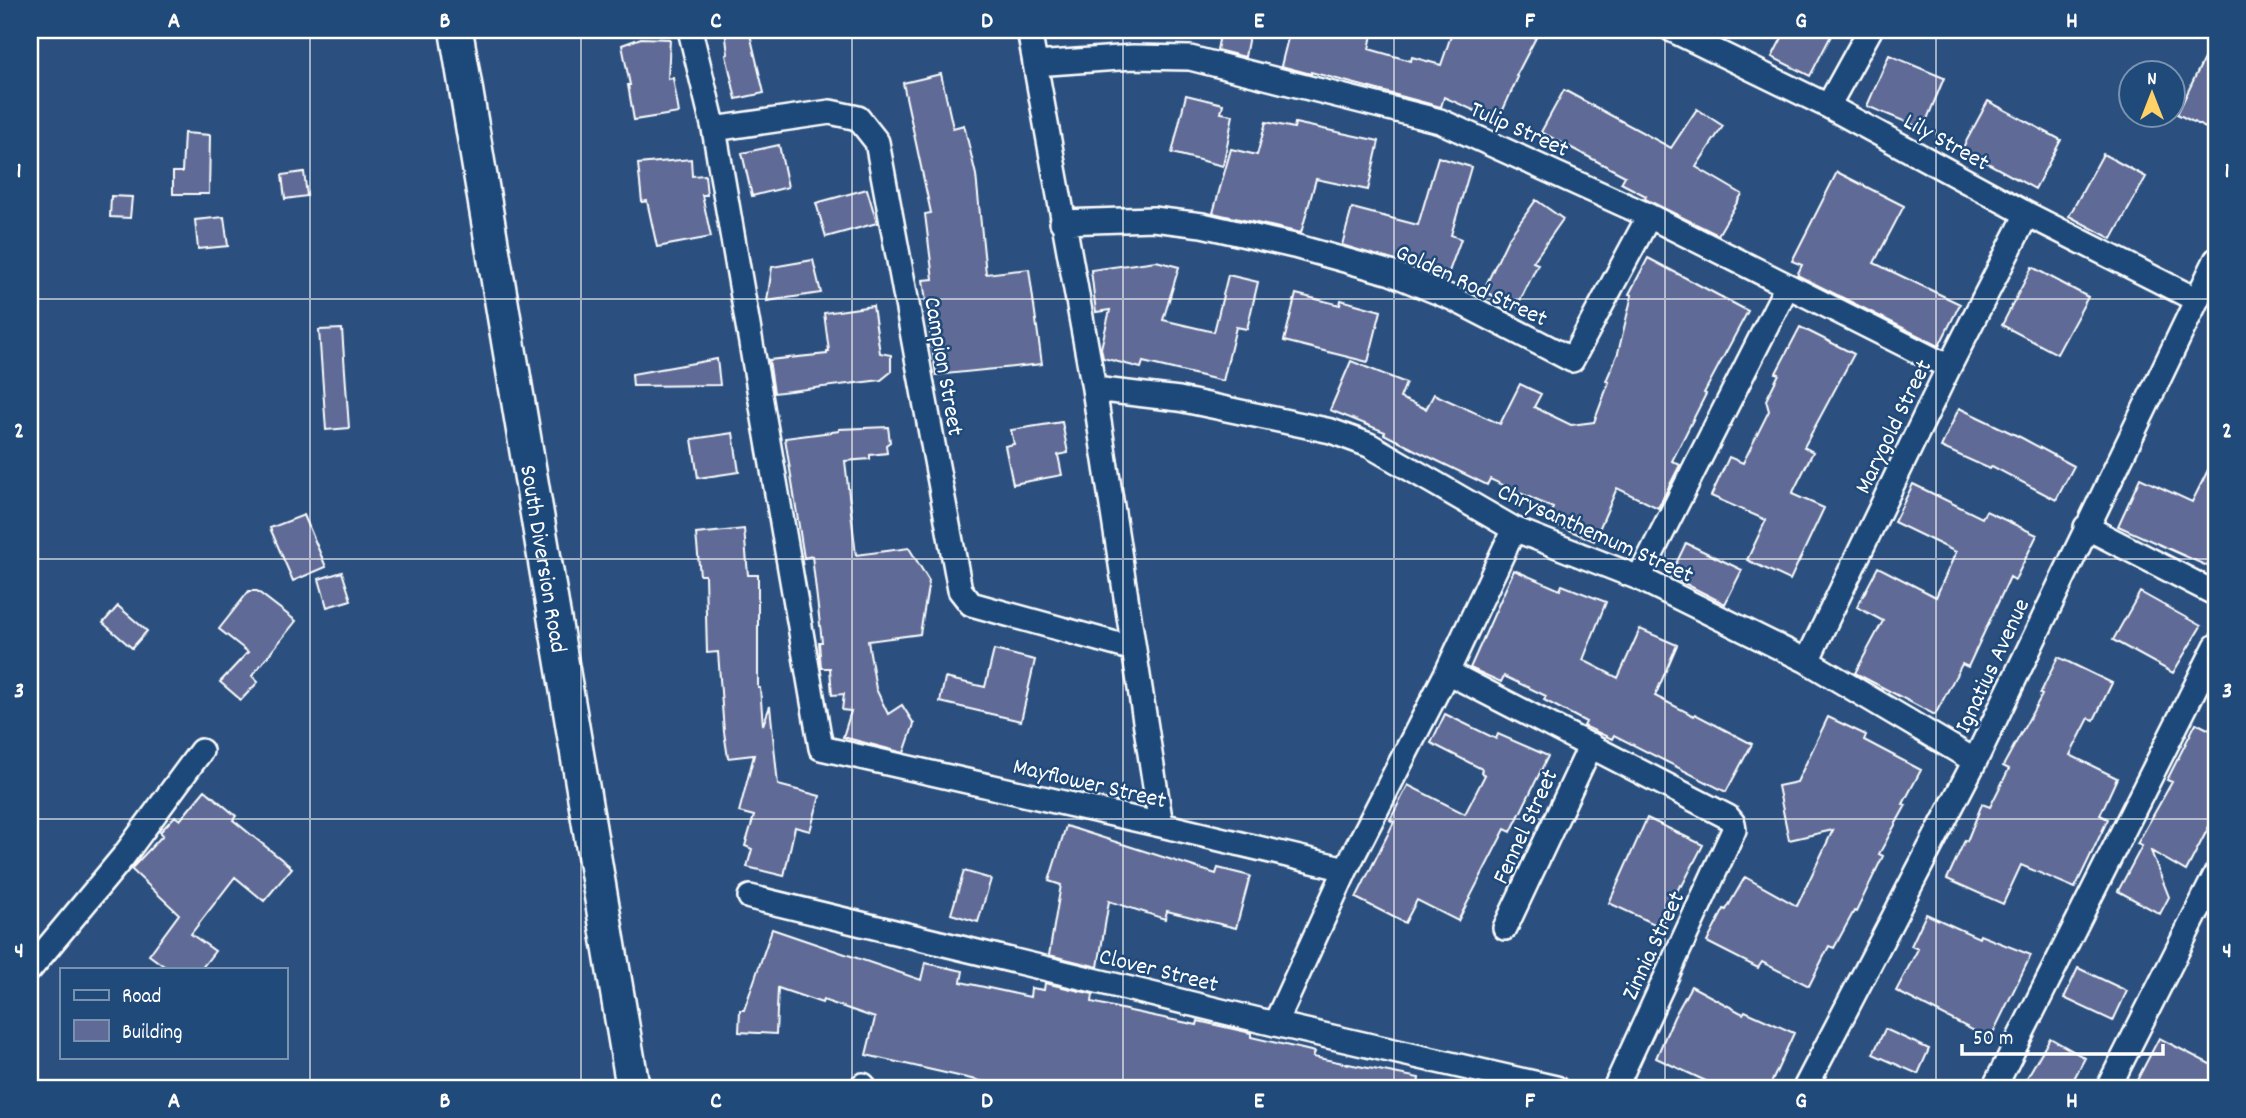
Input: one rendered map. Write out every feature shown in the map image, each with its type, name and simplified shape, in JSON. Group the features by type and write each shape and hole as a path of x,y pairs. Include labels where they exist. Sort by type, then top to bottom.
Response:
{"main road":[{"name":"South Diversion Road","path":"456,30 633,1088"}],"street":[{"path":"690,30 714,129"},
{"path":"1029,30 1094,389 1161,825"},
{"path":"1828,106 1870,30"},
{"name":"Lily Street","path":"1679,31 1828,106 2027,215 2197,300"},
{"name":"Tulip Street","path":"1035,64 1133,57 1190,58 1440,121 1649,216 1950,367"},
{"name":"Campion Street","path":"714,129 830,112 858,118 871,134 877,142 960,590 971,604 1134,649"},
{"name":"Mayflower Street","path":"714,129 821,748 1346,869"},
{"name":"Marygold Street","path":"1807,661 2027,215"},
{"name":"Golden Rod Street","path":"1062,222 1153,219 1202,225 1391,272 1452,298 1572,360 1649,216"},
{"name":"Ignatius Avenue","path":"1805,1088 1975,761 2216,260"},
{"path":"1639,578 1787,286"},
{"name":"Chrysanthemum Street","path":"1094,389 1179,399 1331,431 1369,446 1514,529 1639,578 1807,661 1975,761"},
{"path":"2086,527 2216,594"},
{"path":"1275,1024 1346,869 1447,672 1514,529"},
{"path":"1994,1088 2216,646"},
{"path":"1447,672 1591,745"},
{"name":"Zinnia Street","path":"1591,745 1728,817 1734,830 1615,1088"},
{"name":"Fennel Street","path":"1505,928 1591,745"},
{"path":"30,969 123,857 201,751"},
{"path":"2108,1088 2216,874"},
{"name":"Clover Street","path":"750,897 1275,1024 1556,1088"}],"building":[{"path":"725,30 749,30 764,93 736,99 726,55"},
{"path":"1221,30 1250,30 1245,57 1217,50"},
{"path":"1290,30 1373,30 1369,49 1411,61 1412,57 1441,65 1453,30 1540,30 1516,76 1518,77 1498,121 1444,97 1441,107 1281,66"},
{"path":"1786,30 1834,30 1810,76 1772,57"},
{"path":"2216,34 2216,133 2186,118 2186,96"},
{"path":"641,38 670,39 668,79 673,78 679,113 634,120 622,45"},
{"path":"1889,55 1944,78 1923,129 1867,106"},
{"path":"941,74 953,128 964,125 976,175 986,274 1029,269 1042,364 936,375 923,280 933,279 925,214 931,213 903,83"},
{"path":"1564,90 1671,148 1697,109 1723,126 1696,167 1742,194 1718,235 1645,199 1646,196 1621,183 1625,176 1541,132"},
{"path":"1186,95 1223,104 1221,113 1233,115 1223,166 1172,153"},
{"path":"1988,101 2061,140 2035,189 1962,149"},
{"path":"1266,122 1294,128 1295,123 1379,141 1368,190 1316,179 1301,233 1213,213 1231,149 1257,155"},
{"path":"184,133 210,135 209,194 173,194 173,172 182,172"},
{"path":"779,145 788,187 752,196 742,153"},
{"path":"2103,154 2146,177 2112,239 2069,216"},
{"path":"1438,157 1471,167 1451,235 1461,239 1447,277 1342,245 1352,208 1418,225"},
{"path":"691,159 692,176 705,175 707,195 702,195 711,237 657,247 647,201 642,202 638,164"},
{"path":"304,172 307,196 285,199 282,175"},
{"path":"1837,172 1904,206 1874,263 1960,304 1939,346 1797,275 1802,265 1792,261"},
{"path":"867,189 877,223 826,237 816,203"},
{"path":"111,196 132,197 130,218 110,217"},
{"path":"1536,200 1563,219 1533,262 1538,264 1517,307 1483,291 1508,239"},
{"path":"224,217 228,246 198,249 195,220"},
{"path":"1648,258 1748,311 1704,393 1706,394 1672,461 1680,465 1658,508 1617,488 1594,541 1547,521 1553,508 1490,479 1487,485 1384,434 1385,432 1330,410 1351,361 1406,383 1400,398 1426,409 1434,394 1500,424 1520,384 1541,394 1534,407 1571,425 1594,422 1609,382 1606,381 1618,353 1632,295 1629,294"},
{"path":"813,260 821,293 767,301 772,267"},
{"path":"1156,261 1179,267 1163,320 1214,332 1228,275 1258,282 1247,329 1236,327 1223,381 1143,362 1141,368 1103,358 1101,348 1110,310 1096,312 1091,270"},
{"path":"2032,267 2088,297 2057,354 2002,325"},
{"path":"1296,294 1340,305 1341,300 1381,311 1368,362 1284,341"},
{"path":"873,306 880,353 891,355 891,372 881,380 774,393 769,360 827,354 829,351 824,313"},
{"path":"1800,327 1854,354 1804,447 1813,452 1792,494 1824,508 1790,580 1747,560 1766,520 1711,496 1729,457 1743,463 1769,411 1766,400 1779,374 1776,373"},
{"path":"342,329 349,428 326,430 319,330"},
{"path":"717,359 720,385 633,386 632,374"},
{"path":"1959,408 2074,466 2056,500 1992,466 1990,469 1941,447"},
{"path":"1062,422 1068,453 1058,455 1062,475 1013,484 1005,446 1014,444 1011,430"},
{"path":"888,427 890,442 886,445 887,453 870,455 870,459 845,461 856,555 909,548 929,581 920,634 868,641 876,689 888,714 902,705 914,724 904,753 843,737 851,711 842,710 844,694 832,695 830,668 821,668 819,642 822,642 812,556 804,558 785,438 839,429"},
{"path":"733,433 739,472 698,478 692,439"},
{"path":"2216,454 2216,570 2118,526 2140,478 2192,502"},
{"path":"1913,484 1982,518 1986,511 2037,535 2015,580 2010,577 1968,667 1962,664 1935,715 1855,673 1883,621 1857,607 1878,567 1936,597 1956,552 1894,522"},
{"path":"304,515 326,567 293,581 270,528"},
{"path":"744,529 748,575 758,575 758,688 763,725 770,706 778,785 820,796 810,831 795,827 784,876 747,867 752,849 745,846 754,816 739,812 754,755 728,758 718,652 707,653 705,575 700,575 696,534"},
{"path":"1686,543 1742,570 1725,604 1670,576"},
{"path":"1514,570 1560,590 1562,585 1606,602 1583,660 1618,678 1640,629 1677,645 1655,696 1752,744 1726,792 1614,735 1612,739 1584,726 1586,722 1544,700 1546,696 1504,676 1501,682 1470,668"},
{"path":"342,572 351,600 327,607 319,579"},
{"path":"249,591 257,591 296,621 252,676 258,682 241,700 220,682 248,652 219,629"},
{"path":"2140,592 2201,626 2173,673 2113,640"},
{"path":"118,606 147,631 132,648 103,623"},
{"path":"994,650 1035,660 1021,721 940,702 945,678 985,687"},
{"path":"2058,657 2112,683 2094,720 2089,718 2070,755 2117,778 2100,815 2108,819 2075,888 2021,865 2003,904 1947,879 1982,804 1990,807 2009,769 2003,766 2042,695 2040,694"},
{"path":"1445,714 1496,739 1498,734 1548,756 1511,832 1505,829 1458,921 1417,900 1405,923 1356,898 1394,822 1390,820 1408,785 1465,814 1485,775 1481,773 1482,769 1431,743"},
{"path":"1828,717 1866,735 1864,740 1921,770 1903,804 1906,805 1879,854 1883,856 1856,912 1854,911 1834,948 1829,946 1809,986 1762,962 1758,968 1707,942 1745,877 1797,906 1833,830 1789,840 1778,786 1797,782"},
{"path":"2196,723 2216,733 2216,813 2186,871 2151,851 2169,897 2160,914 2118,891 2142,846 2137,844 2172,782 2167,780"},
{"path":"205,790 236,816 233,820 292,868 264,901 235,877 191,934 215,951 202,968 167,968 149,955 179,914 131,869 163,835 160,832 175,816 180,820"},
{"path":"1647,818 1703,845 1682,886 1680,885 1661,927 1609,903"},
{"path":"1066,826 1216,874 1218,868 1250,876 1236,928 1167,911 1165,919 1109,901 1098,967 1049,955 1061,885 1049,881"},
{"path":"964,871 991,879 978,922 951,914"},
{"path":"1926,914 1979,938 1980,935 2031,955 1990,1039 1896,991 1918,949 1911,946"},
{"path":"772,929 921,980 925,963 963,971 961,982 1030,997 1031,988 1044,990 1045,983 1093,994 1092,1002 1197,1025 1198,1021 1251,1033 1251,1037 1315,1052 1313,1057 1419,1078 1418,1088 1011,1088 866,1055 875,1018 778,988 776,1034 739,1032 740,1010 744,1010"},
{"path":"2078,968 2127,991 2113,1021 2064,998"},
{"path":"1691,986 1743,1014 1745,1011 1794,1033 1769,1088 1704,1088 1708,1082 1656,1058"},
{"path":"1885,1029 1929,1049 1918,1074 1873,1054"},
{"path":"2050,1038 2085,1058 2069,1088 2021,1088"},
{"path":"2159,1038 2216,1067 2216,1088 2133,1088"}]}
